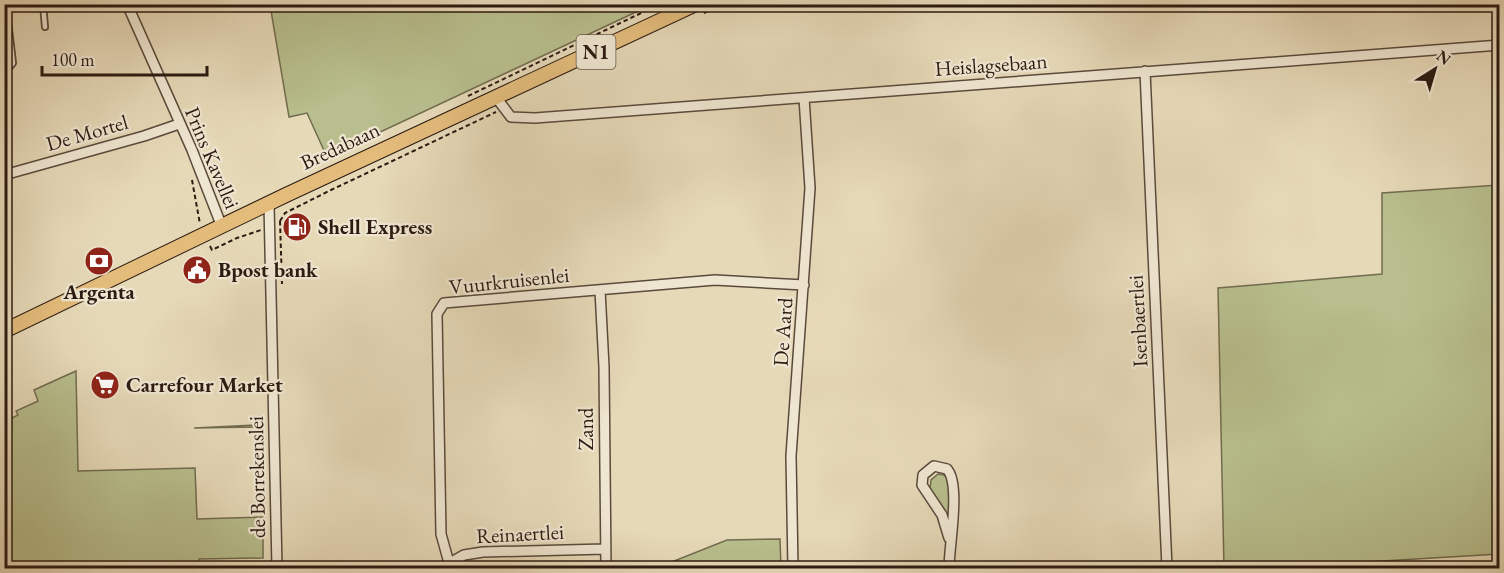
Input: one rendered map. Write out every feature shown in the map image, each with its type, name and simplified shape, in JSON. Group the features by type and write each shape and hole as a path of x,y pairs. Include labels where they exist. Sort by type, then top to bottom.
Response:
{"main road":[{"name":"Bredabaan","path":"4,332 495,96 565,67 696,4"}],"street":[{"name":"Prins Kavellei","path":"127,4 222,227"},
{"name":"Heislagsebaan","path":"503,109 511,117 536,118 1500,45"},
{"name":"Isenbaertlei","path":"1145,71 1167,568"},
{"path":"495,96 503,109"},
{"name":"De Aard","path":"793,567 791,456 810,188 804,98"},
{"name":"De Mortel","path":"4,175 179,124"},
{"name":"de Borrekenslei","path":"269,204 277,568"},
{"name":"Vuurkruisenlei","path":"445,566 441,534 439,308 444,303 715,280 804,285"},
{"name":"Zand","path":"600,290 604,358 606,568"},
{"path":"949,538 942,515 922,485 923,475 934,466 947,469 953,477 954,514 949,538 949,568"},
{"name":"Reinaertlei","path":"445,566 464,555 483,552 605,549"}],"lane":[{"path":"4,74 13,63 6,4"},
{"path":"43,4 45,27"}],"path":[{"path":"280,220 285,213 503,109"},
{"path":"191,173 201,225"},
{"path":"212,249 260,231"},
{"path":"656,568 664,566 793,567"}],"green space":[{"path":"270,4 651,5 327,157 307,113 289,117"},
{"path":"1499,185 1499,554 1266,568 1224,568 1218,288 1382,274 1382,193"},
{"path":"76,371 78,471 195,468 197,519 263,517 263,558 199,559 199,568 5,568 5,427 12,424 10,419 18,415 16,411 38,401 34,390"},
{"path":"261,416 261,427 194,428 255,425 257,417"},
{"path":"938,474 944,475 951,482 949,518 930,489 931,480"},
{"path":"780,539 781,568 664,568 664,565 727,540"}],"place":[{"name":"Shell Express","path":"297,227"},
{"name":"Argenta","path":"99,261"},
{"name":"Bpost bank","path":"197,270"},
{"name":"Carrefour Market","path":"105,385"}]}
